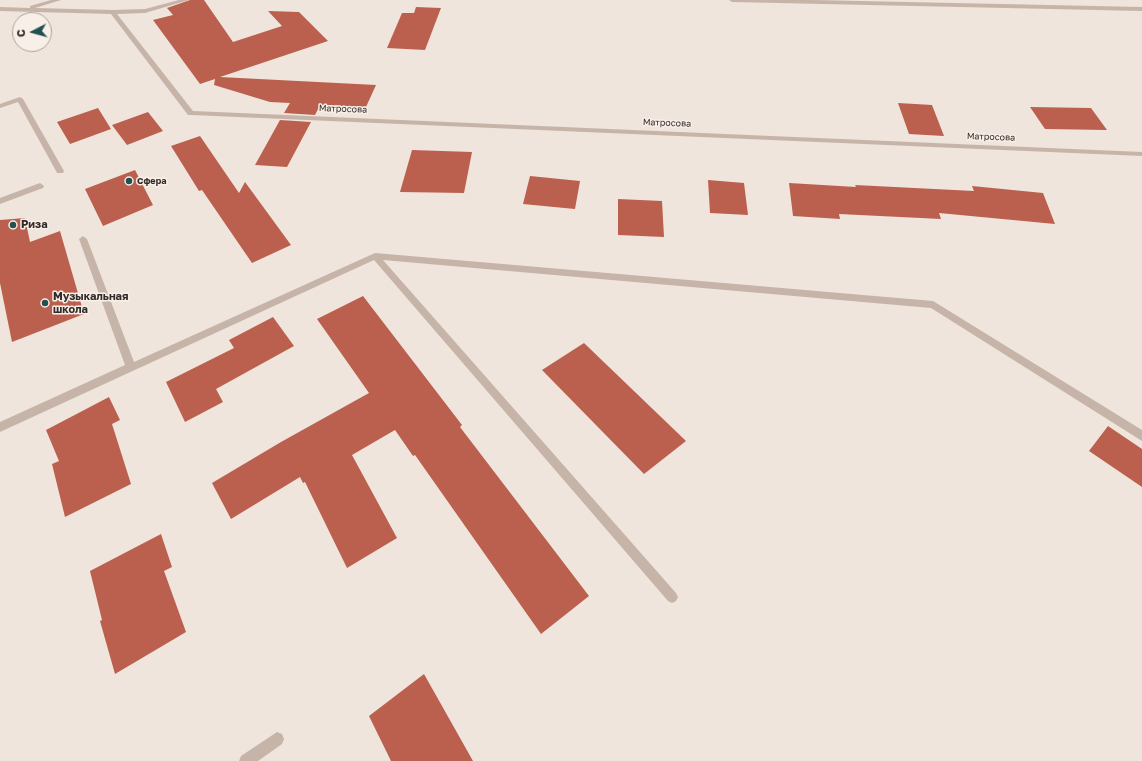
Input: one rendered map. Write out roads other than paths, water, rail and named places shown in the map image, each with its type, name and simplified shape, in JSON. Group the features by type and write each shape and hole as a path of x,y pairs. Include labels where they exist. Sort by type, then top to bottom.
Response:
{"street":[{"path":"23,10 58,0"},
{"path":"0,9 145,12 186,0"},
{"path":"732,0 1142,9"},
{"name":"Матросова","path":"114,12 191,112 1142,154"},
{"path":"0,106 20,99 60,171"},
{"path":"0,201 40,186"},
{"path":"83,239 132,367"},
{"path":"375,256 672,597"},
{"path":"0,427 375,256 933,304 1142,436"},
{"path":"246,761 277,739"}],"place":[{"name":"Сфера","path":"129,181"},
{"name":"Риза","path":"13,225"},
{"name":"Музыкальная школа","path":"45,303"}]}
